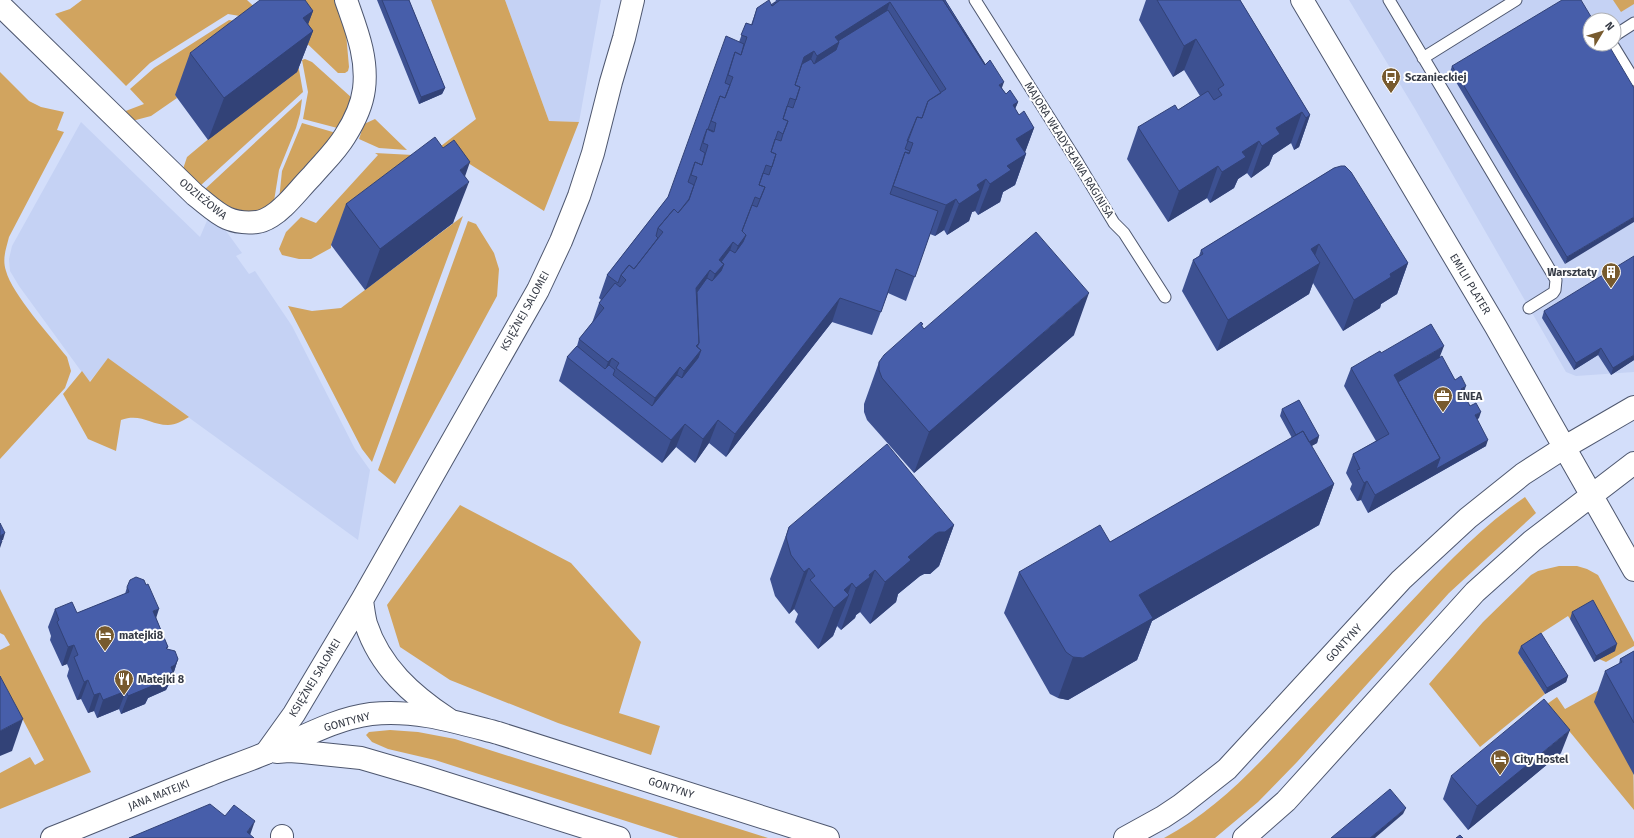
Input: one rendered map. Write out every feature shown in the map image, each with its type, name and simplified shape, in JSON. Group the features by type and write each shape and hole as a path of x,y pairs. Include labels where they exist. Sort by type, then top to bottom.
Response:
{"street":[{"name":"ODZIEŻOWA","path":"0,5 195,195 217,213 231,221 258,222 271,216 282,208 332,154 345,137 358,112 364,89 365,63 346,0"},
{"name":"KSIĘŻNEJ SALOMEI","path":"266,753 294,714 362,600 538,290 561,241 579,196 593,153 633,0"},
{"name":"EMILII PLATER","path":"1302,0 1485,308 1634,570"},
{"name":"GONTYNY","path":"1125,838 1163,817 1213,781 1242,753 1401,580 1468,518 1512,482 1565,447 1634,407"},
{"path":"1244,838 1286,801 1475,592 1532,540 1591,494 1634,464"},
{"path":"362,600 365,622 374,644 385,662 418,698 448,719"},
{"name":"GONTYNY","path":"266,753 315,731 349,719 370,714 419,715 448,719 498,733 828,838"},
{"path":"266,753 289,751 361,758 433,779 619,838"},
{"name":"JANA MATEJKI","path":"52,838 266,753"}],"lane":[{"name":"MAJORA WŁADYSŁAWA RAGINISA","path":"975,0 1114,223 1124,233 1165,297"},
{"path":"1389,0 1556,280 1555,290 1553,293 1529,308"},
{"path":"1423,58 1516,0"},
{"path":"1622,31 1634,24"},
{"path":"1617,52 1634,80"}],"shaded area":[{"path":"82,0 247,0 269,21 228,14 150,63 126,86 55,14 70,9"},
{"path":"292,0 334,0 346,33 349,67 348,71 345,73 338,73 297,34"},
{"path":"431,0 505,0 549,121 579,122 544,211 441,146 476,119"},
{"path":"505,0 601,0 579,122 549,121"},
{"path":"1349,0 1634,0 1634,372 1576,376 1566,372 1415,109"},
{"path":"1613,0 1634,0 1634,4 1621,12"},
{"path":"229,20 279,28 175,95 177,98 151,116 132,121 123,112 144,104 130,89 154,68"},
{"path":"305,59 312,62 352,98 345,130 303,119 308,92 302,60"},
{"path":"298,64 303,92 200,186 183,169 187,157"},
{"path":"0,72 29,101 41,107 64,112 57,130 64,132 9,237 4,262 6,271 16,291 33,315 67,357 71,371 65,388 0,459"},
{"path":"302,99 296,128 279,170 274,201 266,213 236,213 204,190"},
{"path":"375,119 407,150 379,148 359,139 364,124"},
{"path":"81,122 200,237 209,216 226,231 242,253 236,256 249,274 255,271 292,326 355,449 370,470 358,540 108,359 89,382 19,286 10,271 9,259 12,246"},
{"path":"302,123 343,135 279,200 282,171"},
{"path":"375,153 413,155 331,245 331,248 311,259 299,259 282,255 279,249 286,232 301,217 316,223 378,155"},
{"path":"463,216 372,462 362,449 288,306 312,311 341,308"},
{"path":"468,221 476,224 494,253 499,269 497,296 395,484 378,470"},
{"path":"108,358 189,417 171,425 134,418 121,420 116,451 88,439 63,394 82,371 90,382"},
{"path":"1525,497 1536,513 1449,593 1297,762 1258,802 1215,838 1164,838 1200,815 1248,774 1446,565 1491,523"},
{"path":"460,505 571,563 641,642 619,713 660,726 651,755 558,723 450,680 400,647 387,605"},
{"path":"1559,566 1577,566 1598,575 1634,642 1634,646 1606,662 1599,659 1591,607 1570,619 1568,616 1537,636 1518,653 1545,694 1480,747 1429,684 1483,622 1531,575 1538,571"},
{"path":"0,589 91,772 0,809 0,773 30,757 35,765 44,760 0,676 0,650 10,645 4,635 0,633"},
{"path":"1632,672 1634,810 1547,704 1557,697 1565,709"},
{"path":"390,730 418,732 455,739 768,838 679,838 435,760 388,749 372,742 366,735 369,732"}],"building":[{"path":"260,0 305,0 313,11 303,18 313,31 224,98 190,53"},
{"path":"382,0 409,0 445,88 421,97"},
{"path":"769,0 772,6 780,0 943,0 985,65 990,60 1004,82 999,85 1006,94 1010,90 1018,102 1013,105 1019,115 1024,111 1034,128 1016,139 1026,154 1007,166 1011,170 990,184 986,179 977,185 980,190 959,204 956,199 946,205 893,186 905,152 909,154 913,143 907,141 917,117 922,118 928,101 946,89 890,2 835,37 839,42 817,56 814,51 804,57 795,85 800,87 796,100 790,98 783,119 788,121 783,134 778,131 771,152 776,154 772,167 766,165 759,185 765,187 760,199 755,197 742,231 746,235 738,246 733,242 719,260 724,264 715,274 710,270 696,288 699,343 696,346 701,350 684,371 680,367 655,398 616,368 619,363 612,358 608,362 579,339 604,308 599,303 615,283 620,287 626,280 621,275 629,265 634,269 663,232 658,228 674,209 678,213 689,199 697,177 691,175 695,162 702,165 708,145 703,143 707,129 714,132 716,123 711,121 720,96 725,98 733,77 728,75 735,52 741,55 747,37 741,35 746,23 752,25 757,8"},
{"path":"943,0 945,0 985,65"},
{"path":"1157,0 1240,0 1310,115 1306,118 1302,112 1276,128 1280,134 1262,146 1259,141 1242,152 1246,157 1222,172 1218,166 1179,191 1138,127 1175,105 1178,110 1208,91 1214,100 1222,95 1218,89 1224,85 1196,39 1184,46"},
{"path":"1562,0 1581,0 1588,12 1582,12 1582,52 1613,52 1634,88 1634,217 1567,257 1452,66"},
{"path":"888,10 941,93 928,101 922,118 917,117 905,149 910,151 909,153 905,152 890,194 938,211 915,277 896,269 881,312 840,298 735,434 718,420 703,439 685,424 671,440 567,357 577,346 605,369 609,365 615,370 613,375 652,406 677,375 682,378 698,358 701,350 697,347 699,343 697,292 707,278 712,281 721,271 724,264 721,262 730,250 735,253 743,242 746,235 742,231 752,205 757,207 765,187 759,185 763,173 769,175 776,154 771,152 775,139 781,141 788,121 783,119 787,106 793,108 800,87 795,85 802,64 811,59 814,64 836,50 838,41"},
{"path":"726,36 744,44 741,55 735,52 725,83 730,85 725,98 720,96 708,129 713,132 707,129 704,137 700,150 705,153 702,165 695,162 688,182 694,185 689,200 678,213 674,209 658,228 656,236 658,238 634,269 629,265 621,275 618,283 607,275 668,197"},
{"path":"435,137 443,148 454,140 470,162 460,170 469,182 380,249 346,204"},
{"path":"1345,166 1351,172 1408,263 1390,274 1391,277 1354,300 1319,244 1311,249 1320,263 1228,320 1193,260 1203,254 1201,250 1334,168"},
{"path":"1036,232 1089,293 929,432 882,378 879,370 879,362 884,355 921,322 924,329"},
{"name":"Warsztaty","path":"1634,256 1634,355 1613,368 1601,348 1576,363 1544,311"},
{"path":"1431,324 1444,346 1394,375 1440,458 1375,495 1367,481 1364,483 1357,470 1360,469 1353,454 1389,434 1351,368 1380,351 1381,353"},
{"path":"1442,356 1455,380 1461,376 1466,386 1461,389 1470,406 1476,403 1481,412 1475,415 1488,440 1436,469 1440,458 1398,382"},
{"path":"1299,400 1319,436 1309,442 1303,431 1296,435 1282,409"},
{"path":"1303,431 1334,484 1139,595 1153,618 1083,658 1073,657 1066,652 1019,572 1100,525 1110,542"},
{"path":"887,444 954,525 945,532 935,534 908,557 911,560 885,582 875,570 869,575 870,577 856,588 852,583 844,590 849,595 834,608 810,580 815,576 809,568 804,572 791,555 786,537 789,527"},
{"path":"0,523 5,533 0,536"},
{"name":"matejki8","path":"136,577 144,580 146,585 148,584 159,609 153,611 168,647 166,648 175,651 178,659 175,665 171,667 173,672 150,681 152,686 128,696 126,691 103,700 100,693 94,695 88,680 84,682 74,657 78,655 74,645 68,647 57,622 59,620 55,609 72,602 77,613 129,592 127,587 130,580"},
{"path":"1593,600 1617,644 1596,656 1572,612"},
{"path":"1541,633 1568,676 1547,688 1521,646"},
{"path":"1634,651 1634,723 1605,671 1622,662 1620,659"},
{"path":"0,676 23,719 0,731"},
{"path":"1544,699 1570,730 1477,806 1451,776"},
{"path":"1390,789 1406,808 1370,838 1331,838"},
{"path":"210,804 225,816 234,805 255,821 247,832 254,838 129,838"},
{"path":"1460,835 1463,838 1456,838"}],"place":[{"name":"Sczanieckiej","path":"1391,94"},
{"name":"Warsztaty","path":"1611,289"},
{"name":"ENEA","path":"1443,413"},
{"name":"matejki8","path":"105,652"},
{"name":"Matejki 8","path":"124,696"},
{"name":"City Hostel","path":"1500,776"}]}
